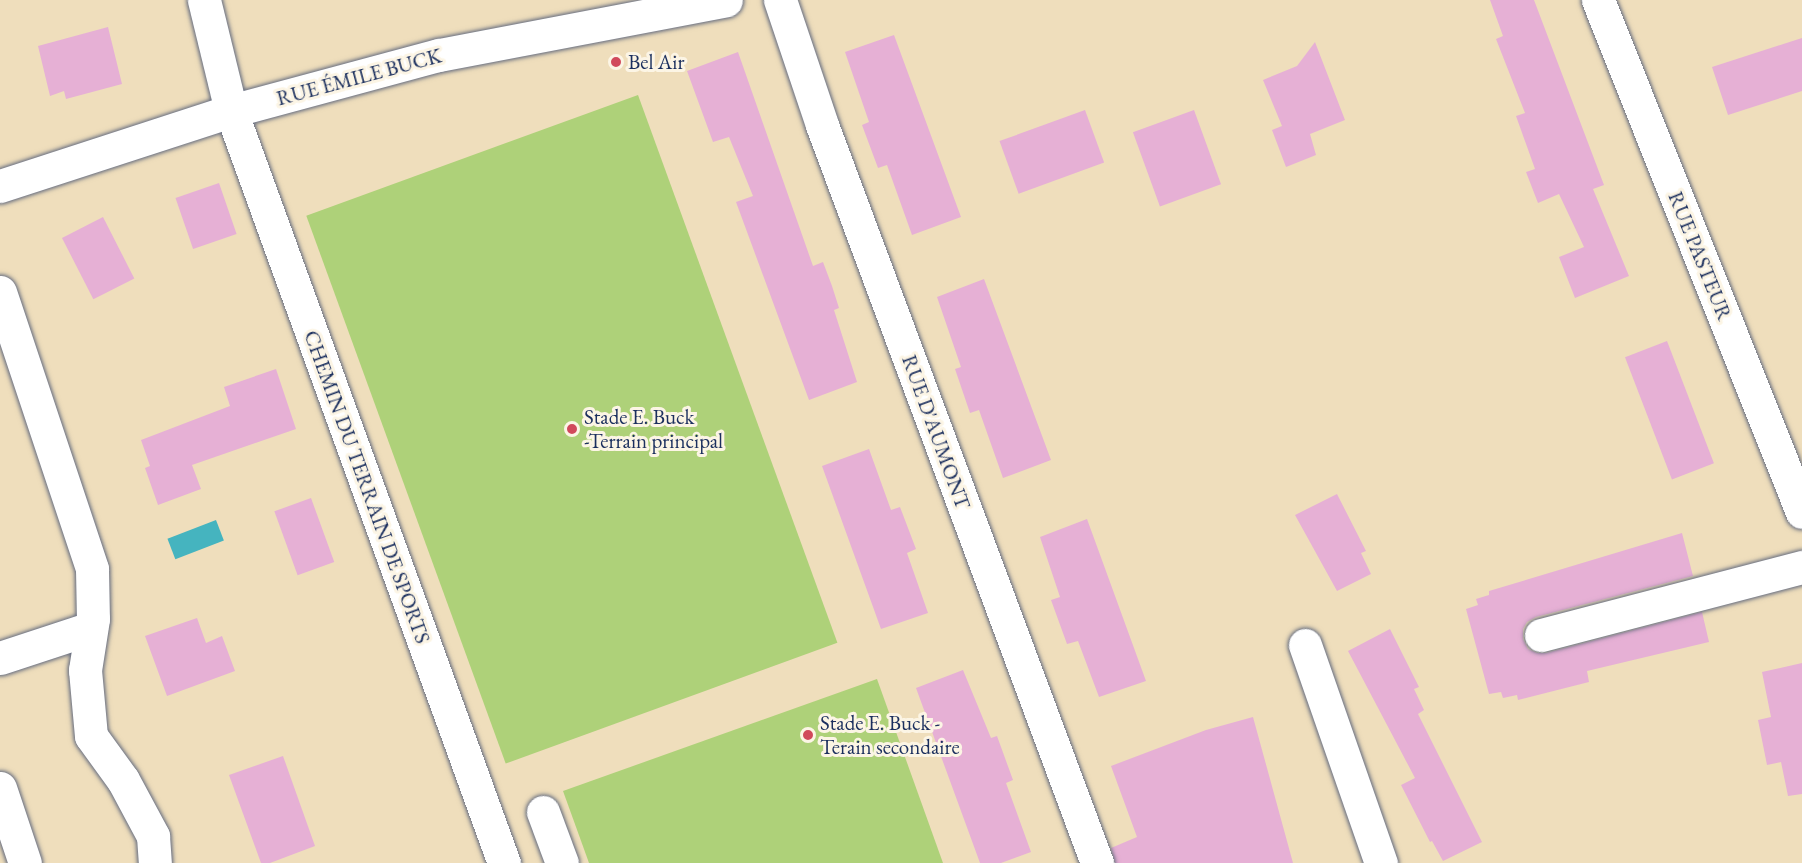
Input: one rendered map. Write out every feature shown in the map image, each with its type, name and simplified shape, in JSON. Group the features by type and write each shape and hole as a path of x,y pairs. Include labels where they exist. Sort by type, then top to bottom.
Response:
{"street":[{"name":"CHEMIN DU TERRAIN DE SPORTS","path":"204,0 231,111 504,863"},
{"name":"RUE ÉMILE BUCK","path":"0,186 231,111 439,55 622,10 726,0"},
{"name":"RUE D'AUMONT","path":"780,0 822,125 1097,863"},
{"name":"RUE PASTEUR","path":"1598,0 1793,464 1802,512"},
{"path":"0,292 92,569 91,628 85,670 91,736 123,780 153,836 154,863"},
{"path":"1541,635 1802,567"},
{"path":"0,658 91,628"},
{"path":"1305,645 1382,863"},
{"path":"0,788 25,863"},
{"path":"543,812 562,863"}],"green space":[{"name":"Stade E. Buck -Terrain principal","path":"638,95 837,643 506,764 306,216"},
{"name":"Stade E. Buck - Terain secondaire","path":"877,679 943,863 589,863 563,791"}],"water":[{"path":"216,520 224,541 175,559 167,539"}],"building":[{"path":"1490,0 1534,0 1604,185 1593,189 1629,276 1575,298 1559,257 1584,247 1559,194 1538,203 1526,172 1535,169 1516,116 1525,113 1496,39 1503,36"},
{"path":"108,27 122,84 66,99 64,91 50,96 38,46"},
{"path":"894,35 961,217 912,235 887,165 878,168 862,125 869,122 845,52"},
{"path":"1802,38 1802,91 1728,115 1712,67"},
{"path":"1315,42 1345,120 1310,134 1316,155 1286,167 1272,130 1282,126 1263,80 1297,66"},
{"path":"738,52 813,266 823,262 832,286 839,308 834,310 857,382 809,400 736,202 753,196 729,137 713,142 687,71"},
{"path":"1085,110 1104,163 1019,194 999,141"},
{"path":"1194,110 1221,184 1160,206 1133,132"},
{"path":"219,183 237,234 193,249 176,198"},
{"path":"103,217 134,278 93,299 62,238"},
{"path":"984,279 1051,460 1003,478 979,410 970,413 955,369 961,367 937,297"},
{"path":"1667,341 1714,463 1672,479 1625,357"},
{"path":"276,369 296,429 192,465 201,489 158,505 145,468 150,466 141,440 230,406 224,387"},
{"path":"869,449 891,510 900,507 916,549 907,553 928,613 881,629 822,466"},
{"path":"1337,494 1366,551 1361,553 1371,574 1337,591 1295,515"},
{"path":"311,498 334,562 298,575 274,511"},
{"path":"1087,519 1146,681 1099,697 1078,641 1067,644 1051,600 1060,597 1040,537"},
{"path":"1682,533 1693,576 1536,617 1527,622 1523,629 1523,639 1528,649 1537,653 1546,653 1702,612 1709,642 1587,671 1589,682 1518,700 1517,695 1503,698 1501,692 1489,694 1466,609 1478,605 1476,599 1489,595 1489,591"},
{"path":"197,618 206,643 222,636 235,671 167,696 145,636"},
{"path":"1390,629 1419,687 1414,689 1424,710 1418,714 1482,842 1443,861 1432,841 1430,842 1401,785 1415,778 1348,651"},
{"path":"1802,663 1802,794 1788,796 1781,762 1767,765 1758,720 1771,717 1762,672"},
{"path":"963,670 991,738 997,736 1013,780 1006,783 1031,852 1001,863 980,863 916,688"},
{"path":"1253,717 1293,863 1115,863 1111,848 1137,837 1111,766 1206,730"},
{"path":"283,756 315,846 270,863 261,863 229,775"}],"place":[{"name":"Bel Air","path":"616,62"},
{"name":"Stade E. Buck -Terrain principal","path":"572,429"},
{"name":"Stade E. Buck - Terain secondaire","path":"808,735"}]}
